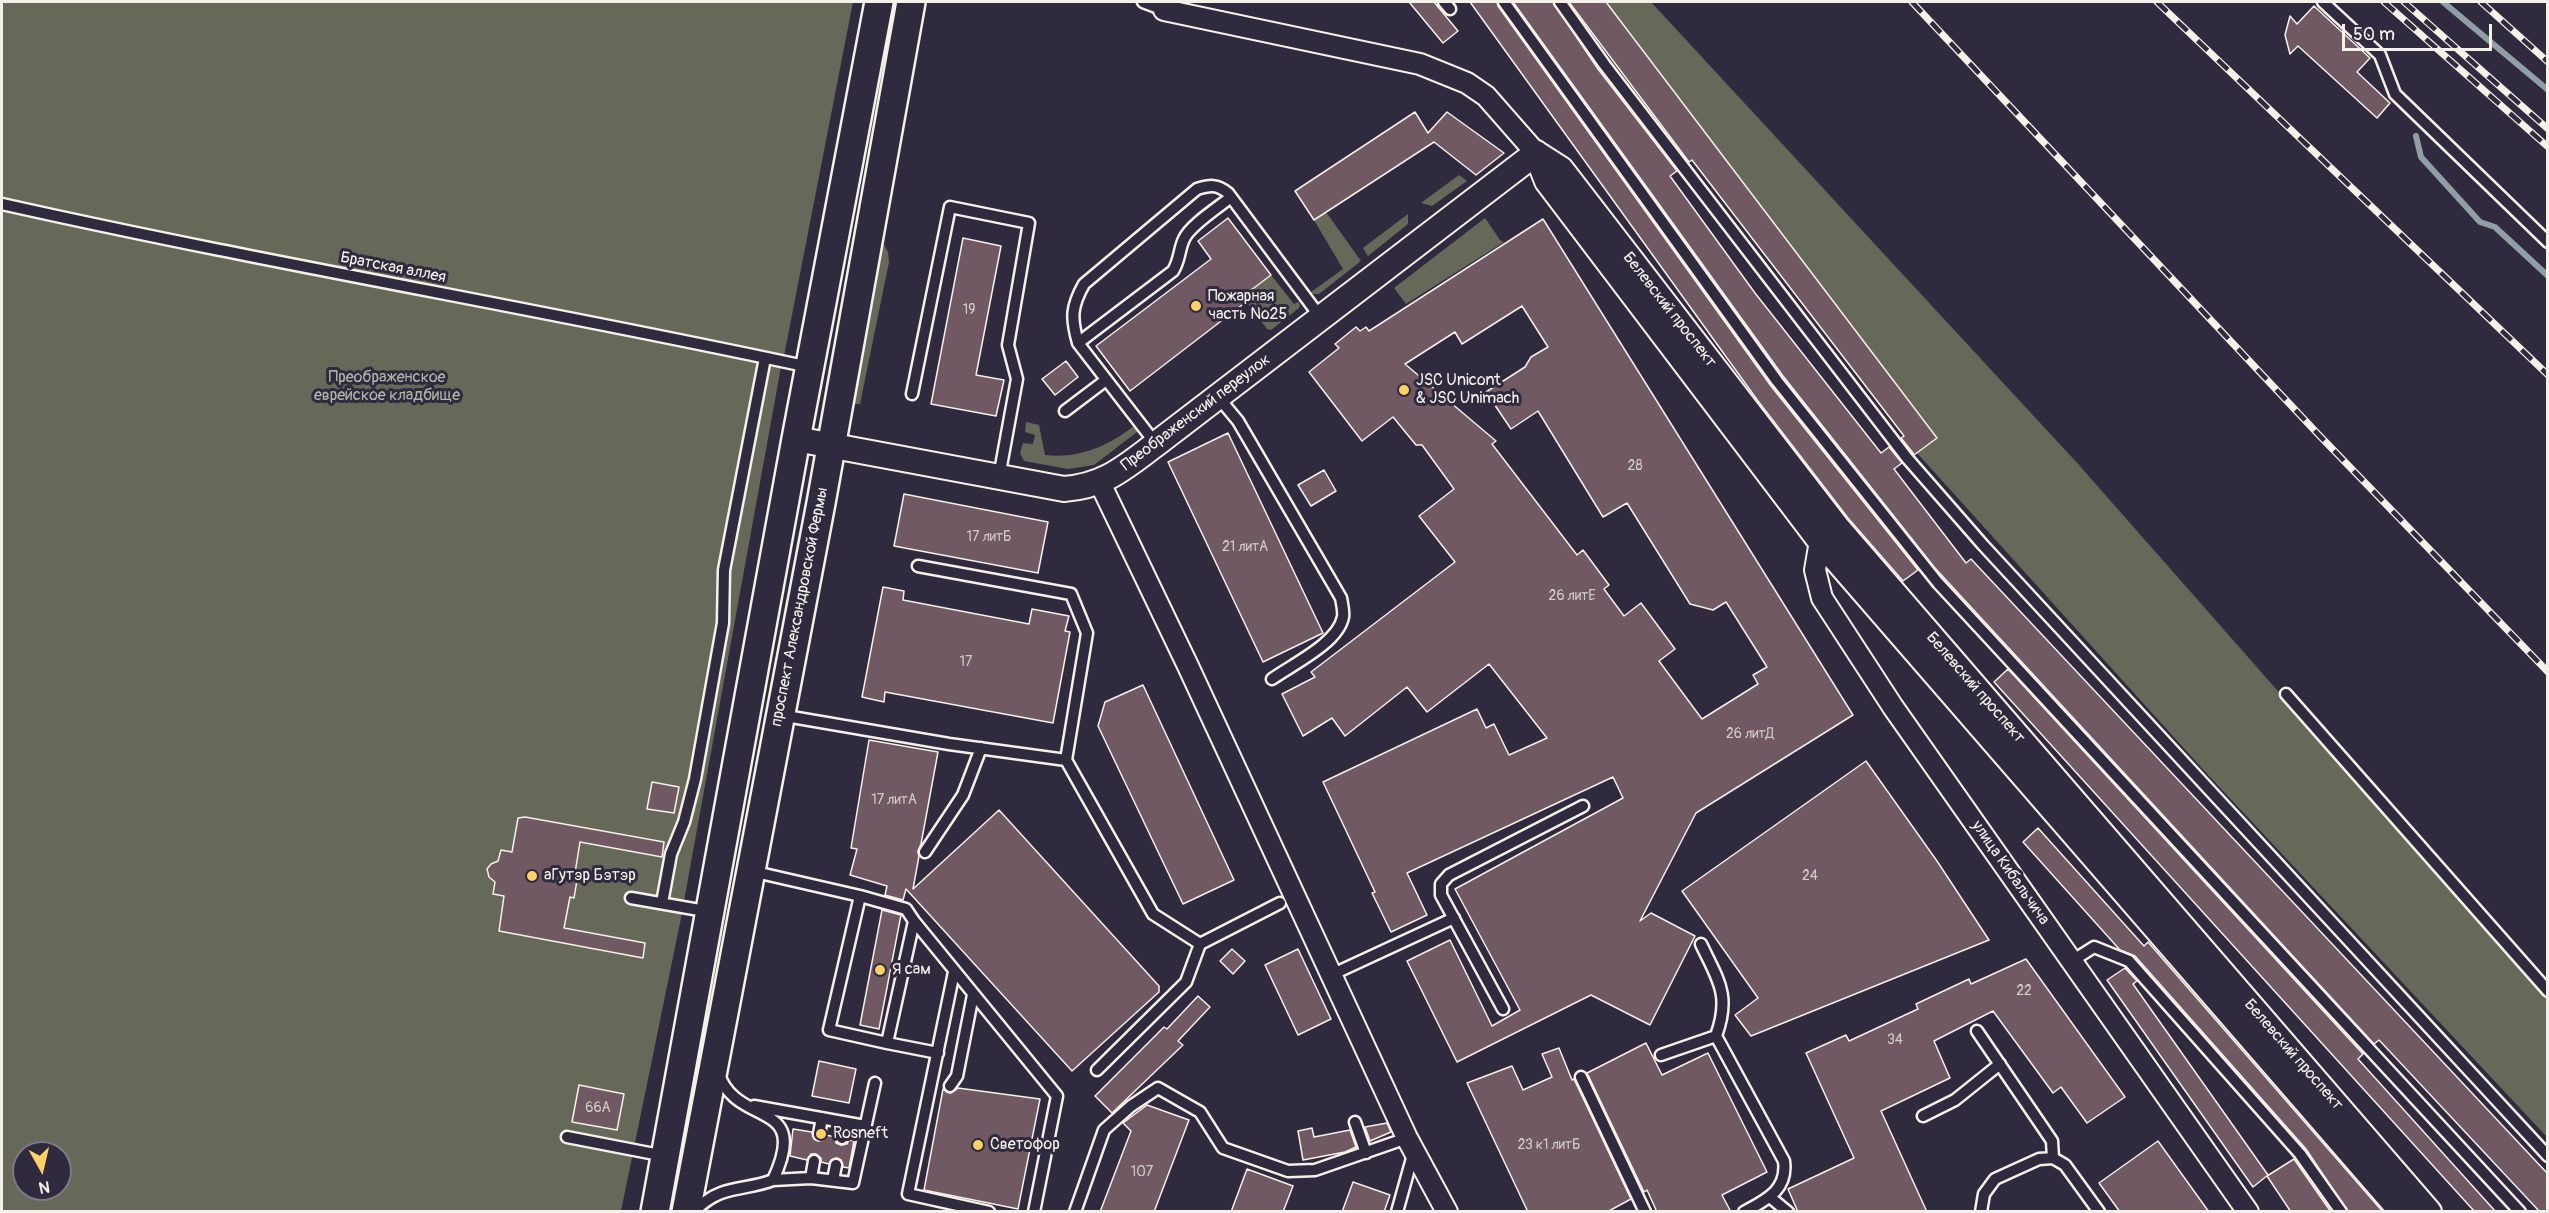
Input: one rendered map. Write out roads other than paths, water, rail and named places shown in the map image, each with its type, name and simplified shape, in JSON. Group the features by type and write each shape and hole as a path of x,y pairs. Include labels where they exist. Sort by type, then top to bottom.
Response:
{"main road":[{"name":"проспект Александровской Фермы","path":"655,1212 809,367 879,2"},
{"name":"проспект Александровской Фермы","path":"686,1212 831,445 911,2"}],"street":[{"name":"Белевский проспект","path":"1164,10 1420,64 1446,73 1486,96 1536,153 1547,181 1829,534 2402,1212"},
{"name":"Преображенский переулок","path":"796,439 1064,489 1084,488 1100,483 1156,444 1536,153"},
{"path":"1100,483 1410,1145 1447,1212"},
{"name":"Белевский проспект","path":"1829,534 2429,1212"},
{"name":"улица Кибальчича","path":"1829,534 1815,570 1822,598 1893,707 2248,1212"}],"lane":[{"path":"1143,2 1164,10"},
{"path":"1504,2 1777,381 1938,583 2520,1212"},
{"path":"1560,2 1604,64 1907,458 1999,562 2547,1156"},
{"path":"2323,2 2380,55 2396,94 2547,242"},
{"path":"1156,444 1078,343 1072,323 1074,301 1084,284 1197,189 1208,185 1219,186 1232,197 1321,318"},
{"path":"1078,343 1173,271 1179,262 1183,239 1189,231 1232,197"},
{"name":"Братская аллея","path":"2,204 122,231 809,367"},
{"path":"912,394 950,207 1029,223 1008,345 1017,379 999,477"},
{"path":"662,903 671,854 684,822 697,768 723,623 723,570 765,358"},
{"path":"1065,411 1106,380"},
{"path":"1218,397 1238,421 1341,598 1344,615 1339,630 1330,640 1272,679"},
{"path":"918,566 1071,594 1087,633 1066,760 1153,914 1200,944"},
{"path":"2286,694 2547,991"},
{"path":"780,715 1066,760"},
{"path":"925,852 963,795 981,748"},
{"path":"1503,1009 1442,895 1441,884 1449,876 1582,806"},
{"path":"750,871 906,909 954,972 1057,1096 1034,1212"},
{"path":"860,896 829,1030 938,1053"},
{"path":"631,898 711,912"},
{"path":"1097,1070 1186,982 1200,944 1280,903"},
{"path":"1331,975 1454,918"},
{"path":"887,1043 914,921"},
{"path":"1701,944 1722,989 1724,1015 1716,1036 1784,1161 1786,1173 1782,1184 1771,1198 1744,1212"},
{"path":"2072,961 2094,947 2129,961 2300,1154 2341,1212"},
{"path":"954,972 908,1194 989,1212"},
{"path":"955,1087 973,995"},
{"path":"1977,1031 2052,1141 2053,1158"},
{"path":"1660,1055 1716,1036"},
{"path":"715,1059 719,1075 741,1103 778,1122 784,1132 784,1148 773,1180"},
{"path":"1923,1116 1954,1100 2000,1064"},
{"path":"1581,1077 1645,1212"},
{"path":"693,1212 722,1192 757,1186 773,1180 811,1178 854,1183 875,1083"},
{"path":"1075,1212 1104,1130 1158,1088 1200,1112 1223,1148 1288,1170 1315,1170 1366,1153 1410,1145 1396,1212"},
{"path":"741,1103 865,1126"},
{"path":"819,1134 822,1118"},
{"path":"1356,1122 1366,1153"},
{"path":"843,1138 846,1123"},
{"path":"567,1137 665,1156"},
{"path":"1981,1212 1984,1194 1995,1179 2038,1159 2053,1158 2065,1165 2099,1212"},
{"path":"811,1178 814,1161"},
{"path":"833,1180 837,1165"},
{"path":"1771,1198 1788,1212"}],"waterway":[{"path":"2443,2 2548,90"},
{"path":"2416,136 2421,157 2480,222 2495,227 2548,276"}],"railway":[{"path":"1912,2 2317,433 2548,672"},
{"path":"2157,2 2548,375"},
{"path":"2384,2 2548,147"},
{"path":"2404,2 2548,129"},
{"path":"2481,2 2548,62"}],"place":[{"name":"Пожарная часть №25","path":"1196,306"},
{"name":"JSC Unicont & JSC Unimach","path":"1404,390"},
{"name":"аГутэр Бэтэр","path":"532,876"},
{"name":"Я сам","path":"880,970"},
{"name":"Rosneft","path":"821,1134"},
{"name":"Светофор","path":"978,1145"}],"park label":[{"name":"Преображенское еврейское кладбище","path":"387,387"}]}
